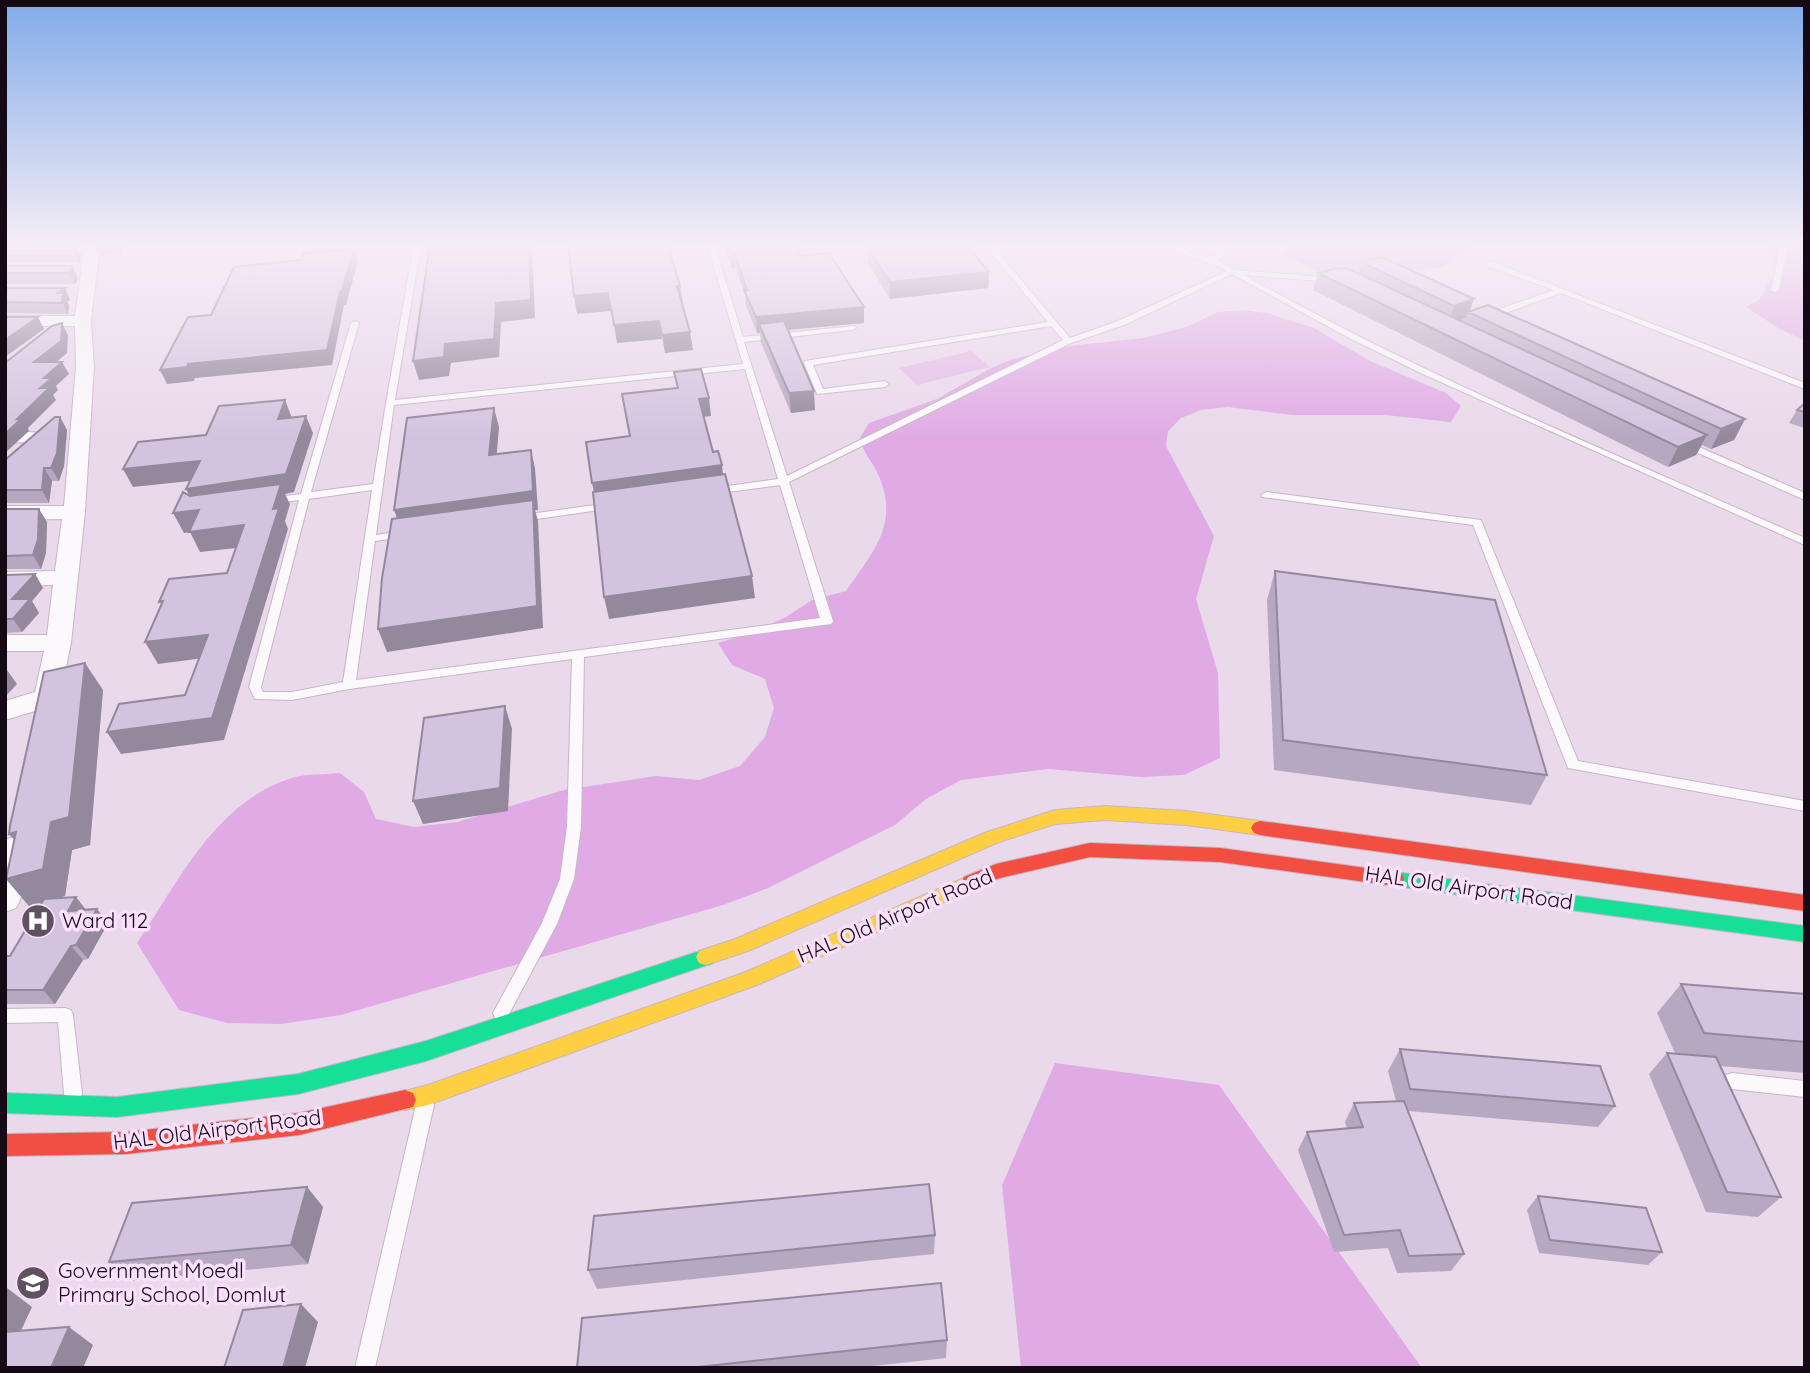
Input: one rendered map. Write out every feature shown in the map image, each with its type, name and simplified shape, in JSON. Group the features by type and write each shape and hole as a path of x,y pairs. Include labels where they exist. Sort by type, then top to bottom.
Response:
{"main road":[{"name":"HAL Old Airport Road","path":"5,1103 117,1107 298,1084 426,1051 741,945 993,837 1055,817 1105,813 1186,818 1805,903"},
{"name":"HAL Old Airport Road","path":"5,1144 126,1143 286,1125 428,1095 750,979 996,871 1090,850 1220,855 1805,934"}],"street":[{"path":"41,724 58,643 74,512 85,368 82,308"},
{"path":"5,321 83,321"},
{"path":"42,340 51,332 83,321"},
{"path":"13,460 81,399"},
{"path":"5,437 50,427"},
{"path":"5,513 74,512"},
{"path":"5,579 64,578"},
{"path":"5,643 58,643"},
{"path":"5,711 47,697"},
{"path":"5,899 22,818"}],"lane":[{"path":"349,685 390,402 407,308"},
{"path":"355,323 254,687 259,696 292,696 349,685 827,621 730,308"},
{"path":"1041,308 1068,341"},
{"path":"701,493 784,481 1068,341 1121,323 1153,308"},
{"path":"1300,308 1394,357 1805,542"},
{"path":"1474,321 1510,308"},
{"path":"1607,308 1805,386"},
{"path":"886,384 820,392 808,363 1053,323"},
{"path":"740,340 852,328"},
{"path":"390,402 748,366"},
{"path":"1676,440 1805,496"},
{"path":"265,502 378,486"},
{"path":"1266,495 1477,522 1573,765 1805,806"},
{"path":"508,520 619,504"},
{"path":"370,539 412,533"},
{"path":"492,1028 533,955 567,879 574,827 578,654"},
{"path":"5,1016 65,1015 74,1105"},
{"path":"1732,1081 1805,1089"},
{"path":"365,1368 428,1095"}],"shaded area":[{"path":"1748,308 1805,308 1805,341 1778,328"},
{"path":"1242,310 1267,313 1314,328 1370,361 1446,393 1461,406 1451,422 1386,415 1293,415 1228,407 1201,410 1181,418 1168,431 1166,446 1214,536 1196,599 1218,673 1220,758 1184,775 1141,777 1048,769 961,780 926,799 895,825 768,888 723,905 341,1015 281,1024 227,1023 179,1010 137,943 184,870 220,824 241,805 265,789 297,776 340,773 364,792 376,819 414,827 457,822 564,790 656,776 699,780 740,766 765,737 774,708 765,679 732,665 718,643 753,632 786,617 812,600 846,591 866,562 881,535 886,506 884,490 860,438 869,423 937,399 991,368 1013,359 1070,346 1143,338 1186,327 1218,312"},
{"path":"971,351 990,367 917,385 899,368"},
{"path":"1055,1063 1219,1085 1422,1368 1021,1368 1002,1185"}],"building":[{"path":"214,308 336,308 327,350 188,364 187,367 160,370 188,317 211,315"},
{"path":"421,308 496,308 494,339 445,344 444,357 413,361"},
{"path":"611,308 683,308 690,332 662,335 659,321 614,325"},
{"path":"752,308 852,308 756,317"},
{"path":"1391,308 1433,308 1707,435 1678,447"},
{"path":"1479,308 1495,308 1745,419 1721,429 1468,312"},
{"path":"5,317 38,317 5,340"},
{"path":"784,321 814,391 789,393 759,324"},
{"path":"62,323 61,341 34,362 62,362 44,378 52,378 40,388 49,388 5,434 5,363 52,326"},
{"path":"701,369 709,398 699,399 713,452 718,451 722,465 592,483 586,442 630,436 622,394 678,388 674,372"},
{"path":"285,400 278,419 306,416 286,474 186,489 200,461 123,469 138,442 206,435 219,406"},
{"path":"1805,403 1805,412 1797,410"},
{"path":"494,408 489,455 531,450 533,491 394,510 407,418"},
{"path":"55,417 60,417 57,453 51,468 44,468 42,490 5,490 5,460"},
{"path":"725,474 752,576 604,597 593,492"},
{"path":"281,484 273,509 279,508 212,718 107,732 119,704 185,695 208,635 145,642 163,601 159,602 169,579 227,573 244,525 189,532 199,510 173,513 183,492 190,496"},
{"path":"533,500 537,606 378,629 382,578 392,519"},
{"path":"5,509 39,509 38,539 33,555 5,556"},
{"path":"1275,571 1495,600 1547,775 1283,740"},
{"path":"35,574 12,599 30,599 13,619 5,619 5,575"},
{"path":"85,663 69,817 51,822 43,869 6,879 16,832 9,834 10,826 44,672"},
{"path":"505,706 500,788 413,801 424,718"},
{"path":"76,897 68,911 97,909 76,945 71,946 43,990 5,990 5,956 10,956 44,899"},
{"path":"1681,984 1805,994 1805,1042 1704,1033"},
{"path":"1400,1049 1600,1066 1615,1106 1410,1089"},
{"path":"1667,1053 1716,1057 1781,1197 1727,1192"},
{"path":"1404,1101 1464,1254 1409,1256 1400,1230 1344,1235 1307,1132 1363,1127 1354,1103"},
{"path":"929,1184 935,1235 588,1270 594,1216"},
{"path":"307,1187 291,1245 109,1262 132,1203"},
{"path":"1538,1196 1646,1208 1662,1252 1550,1240"},
{"path":"941,1283 947,1340 689,1368 577,1368 582,1318"},
{"path":"301,1304 283,1368 224,1368 243,1310"},
{"path":"69,1327 51,1368 5,1368 5,1332"}],"traffic: fast":[{"path":"1395,879 1805,934"},
{"path":"5,1103 117,1107 298,1084 426,1051 706,957"}],"traffic: slow":[{"path":"706,957 741,945 993,837 1055,817 1105,813 1186,818 1260,828"},
{"path":"405,1100 428,1095 750,979 971,882"}],"traffic: jam":[{"path":"1260,828 1805,903"},
{"path":"971,882 996,871 1090,850 1220,855 1395,879"},
{"path":"5,1145 126,1143 299,1124 405,1100"}],"place":[{"name":"Ward 112","path":"38,921"},
{"name":"Government Moedl Primary School, Domlut","path":"33,1283"}]}
